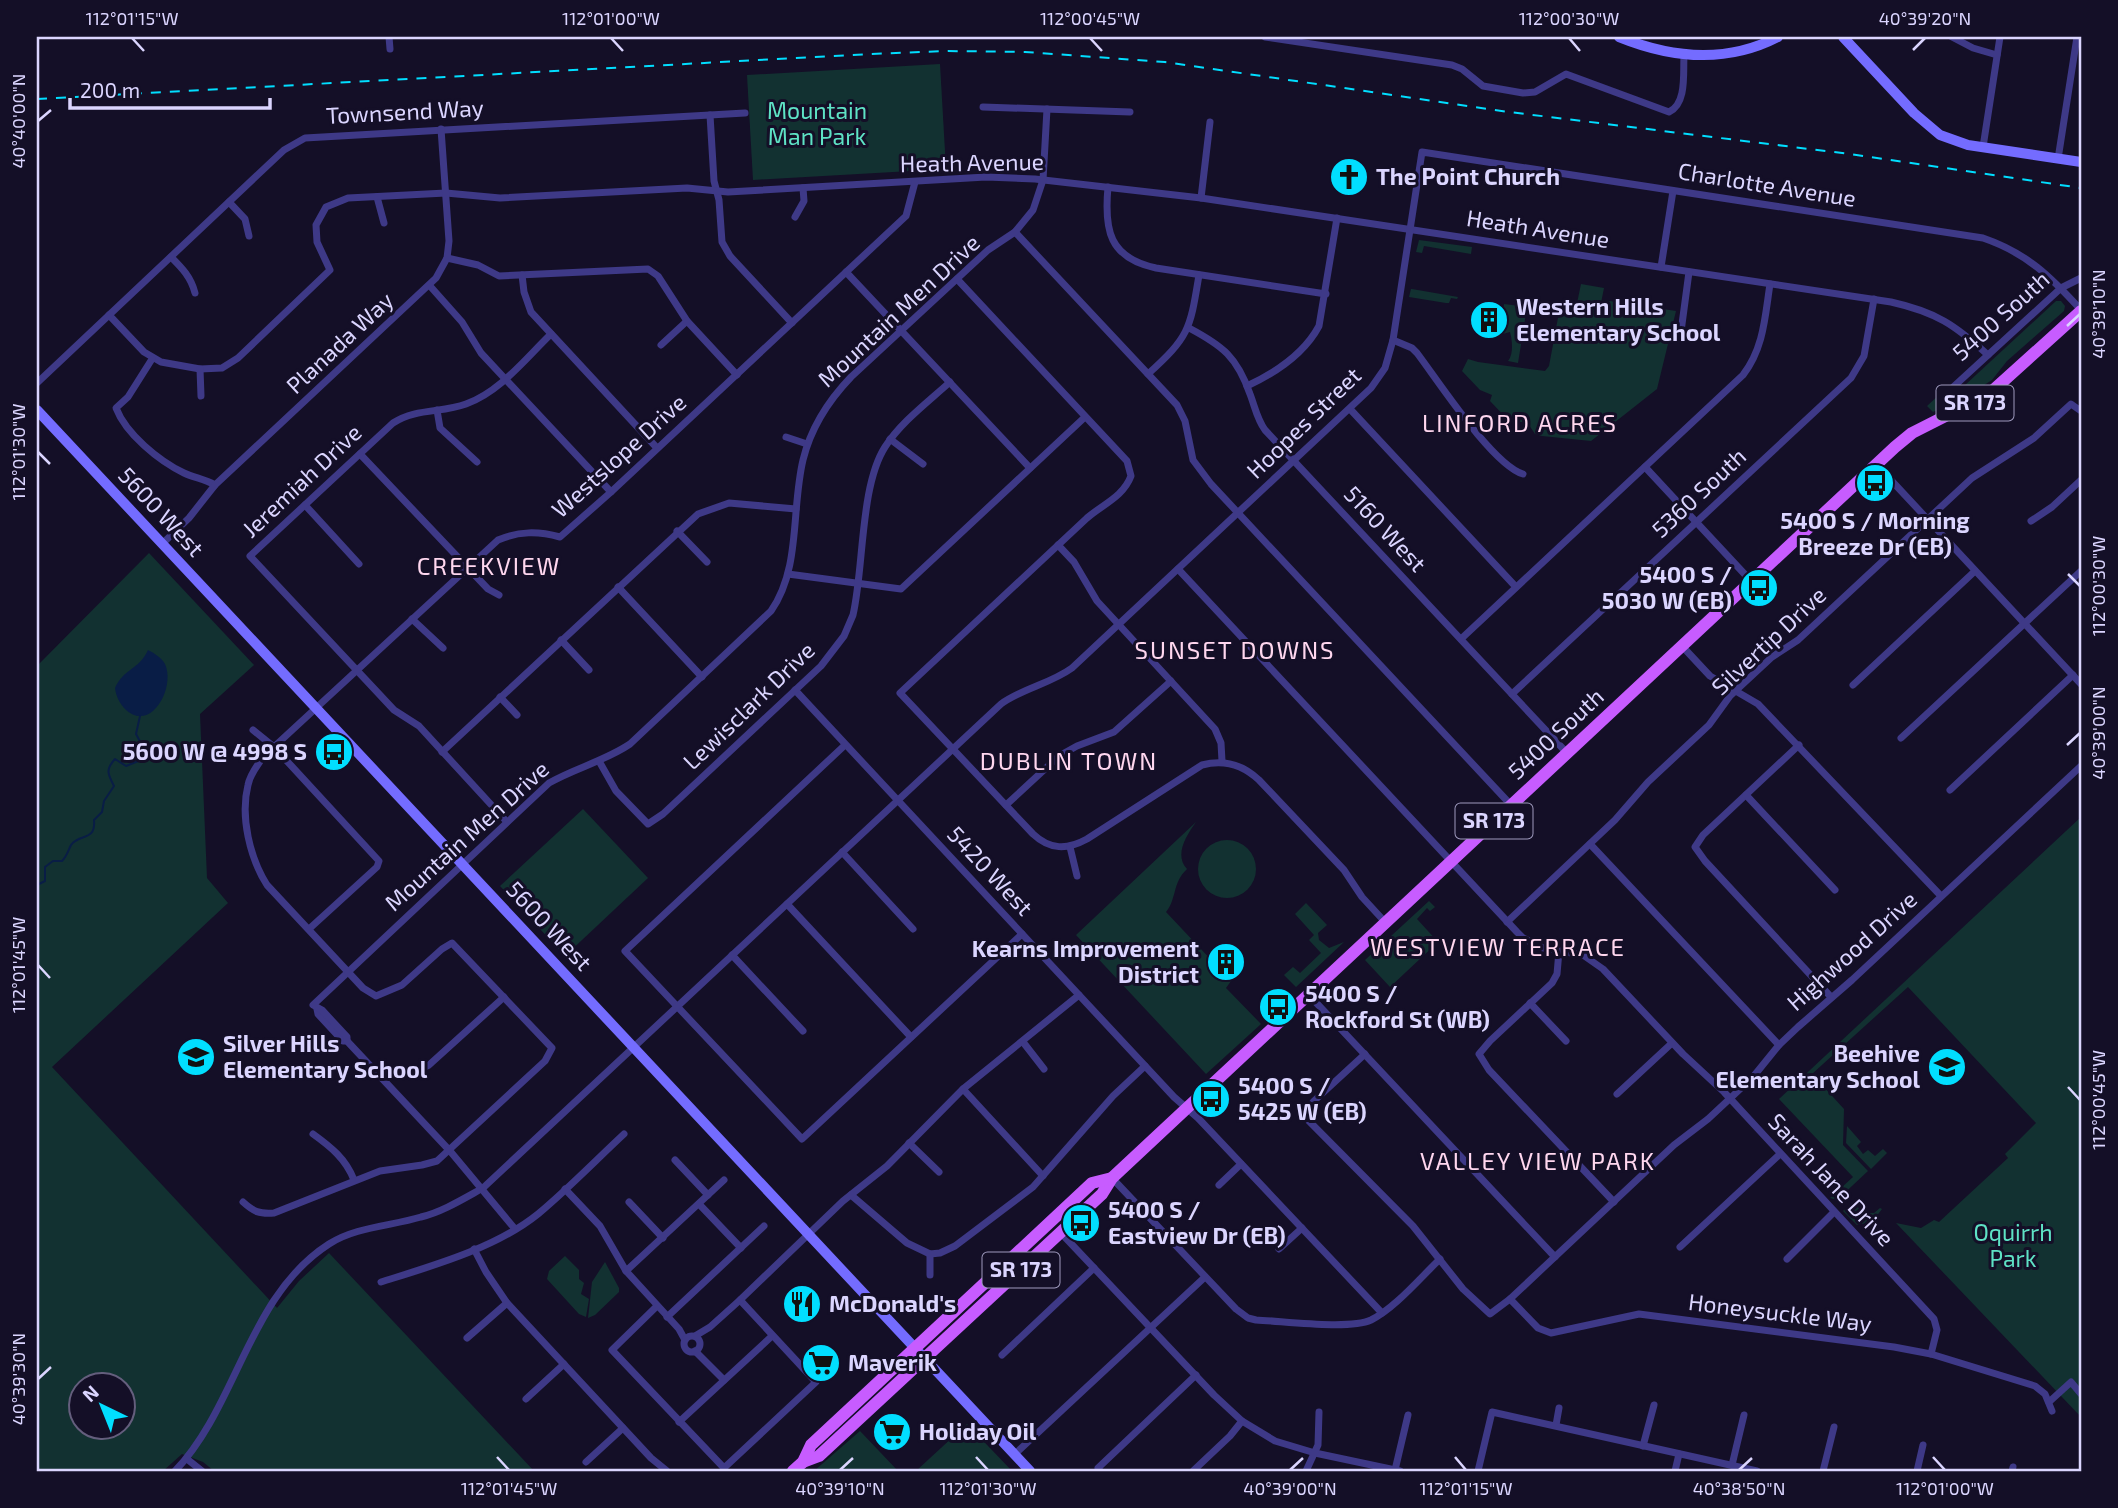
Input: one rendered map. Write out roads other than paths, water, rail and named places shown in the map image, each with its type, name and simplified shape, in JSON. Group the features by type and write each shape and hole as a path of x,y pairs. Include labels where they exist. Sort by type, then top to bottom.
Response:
{"main road":[{"path":"1619,37 1648,48 1684,56 1717,55 1747,50 1778,37"},
{"path":"1843,37 1925,123 1949,139 2081,162"},
{"name":"SR 173","path":"1876,464 1912,433 1989,394 2081,311"},
{"name":"5600 West","path":"37,410 1030,1471"},
{"name":"5400 South","path":"798,1466 820,1456 1061,1233 1102,1194 1112,1178 1186,1108 1876,464"},
{"name":"5400 South","path":"798,1466 811,1445 1092,1183 1112,1178"}],"street":[{"path":"389,37 390,49"},
{"path":"1265,37 1452,65 1462,69 1483,86 1523,93 1535,92 1566,74 1665,112 1675,110 1681,99 1684,56"},
{"path":"1952,37 1973,48 1997,55"},
{"path":"1983,147 2000,37"},
{"path":"2058,159 2077,37"},
{"path":"983,107 1130,112"},
{"name":"Mountain Men Drive","path":"450,1151 347,1041 343,1041 318,1014 315,1007 348,971 549,783 630,744 771,611 780,598 788,575 802,462 807,444 824,409 836,393 901,330 988,250 1015,232 1033,210 1043,180 1047,109"},
{"name":"Townsend Way","path":"37,383 284,150 305,138 745,113"},
{"path":"710,115 720,235 724,249 792,323"},
{"path":"1201,198 1210,122"},
{"name":"Planada Way","path":"162,544 189,518 215,485 430,286 447,258 449,241 441,129"},
{"name":"Charlotte Avenue","path":"1422,152 1983,239 2025,257 2061,288 2081,311"},
{"name":"Hoopes Street","path":"175,1471 187,1459 260,1324 288,1283 306,1263 329,1244 348,1235 424,1217 483,1188 632,1046 1010,697 1064,674 1378,380 1389,358 1393,340 1422,152"},
{"name":"Heath Avenue","path":"152,359 174,366 200,369 222,368 233,362 330,270 317,242 316,225 326,207 348,198 446,193 485,198 687,188 728,192 986,177 1043,180 1201,198 1874,299 1915,308 1944,319 1988,355"},
{"name":"Westslope Drive","path":"504,997 453,943 442,948 402,985 376,996 370,993 267,884 256,868 250,851 245,799 253,772 274,747 498,540 511,534 528,532 560,537 611,492 906,216 915,182"},
{"path":"1108,187 1107,226 1120,251 1135,263 1326,294"},
{"path":"795,217 804,201 803,188"},
{"path":"1661,267 1673,191"},
{"path":"377,197 384,223"},
{"path":"229,202 245,219 249,236"},
{"path":"1247,386 1282,367 1311,338 1319,326 1337,218"},
{"path":"1015,232 1177,405 1185,421 1191,454 1197,467 1511,804"},
{"path":"171,257 187,274 195,293"},
{"path":"447,258 478,265 499,276 648,269 658,276 687,321 737,375"},
{"path":"846,272 1030,468"},
{"path":"1680,339 1689,272"},
{"path":"522,275 531,312 657,448"},
{"path":"1148,374 1175,348 1188,328 1199,275"},
{"name":"5400 South","path":"1951,389 2061,288 2081,278"},
{"path":"957,279 1127,461 1131,476 1124,490 1095,511 900,692 1040,841 1056,848 1070,847 1087,839 1202,765 1222,761 1246,769 1344,870 1362,897 1385,922"},
{"path":"1461,639 1737,382 1749,367 1762,338 1770,284"},
{"path":"430,286 462,321 476,346 611,492"},
{"name":"5360 South","path":"1512,694 1851,378 1864,356 1874,299"},
{"path":"108,315 152,359 128,397 116,408 120,419 153,454 169,465 215,485"},
{"path":"662,345 687,321"},
{"name":"5160 West","path":"1188,328 1229,353 1247,386 1261,425 1567,753"},
{"name":"Jeremiah Drive","path":"507,822 419,726 394,710 250,556 402,417 411,413 470,403 481,397 551,334"},
{"path":"1393,340 1412,348 1480,436 1508,466 1523,474"},
{"path":"200,369 201,396"},
{"name":"Lewisclark Drive","path":"599,761 616,791 648,824 663,814 821,667 844,636 853,615 871,483 880,456 890,439 950,382"},
{"name":"Silvertip Drive","path":"1507,922 1615,820 1648,782 1709,724 1737,690 1772,657 1798,640 1972,478 2034,438 2071,404 2081,411"},
{"path":"1350,409 1516,587"},
{"path":"437,410 437,424 440,428 477,462"},
{"path":"788,575 901,589 1086,416"},
{"path":"786,437 807,444"},
{"path":"890,439 923,464"},
{"path":"360,454 488,589 499,595"},
{"path":"1876,464 2081,684"},
{"path":"1645,467 1751,581"},
{"path":"2031,521 2052,507 2081,480"},
{"path":"442,752 698,514 719,505 740,503 796,509"},
{"path":"305,505 359,564"},
{"path":"677,531 706,562"},
{"path":"1058,545 1073,562 1097,601 1215,729 1221,743 1222,761"},
{"name":"Sarah Jane Drive","path":"1178,569 1523,938 1532,944 1572,952 1592,961 1730,1098 1934,1319 1937,1330 1931,1354"},
{"path":"1853,685 1975,570"},
{"path":"1902,737 2081,571"},
{"path":"618,587 702,677"},
{"path":"412,619 443,648"},
{"path":"561,640 589,670"},
{"path":"1682,646 1710,676 1758,704 1941,896"},
{"path":"1950,789 2073,675"},
{"path":"1006,805 1059,756 1114,732 1171,681"},
{"name":"5420 West","path":"795,691 1145,1066 1382,1313"},
{"path":"500,697 517,715"},
{"path":"253,730 274,747 379,861 377,867 309,929"},
{"path":"845,745 625,951 802,1139 1022,934"},
{"path":"1799,745 1703,835 1695,847 1831,997"},
{"name":"Highwood Drive","path":"1440,1259 1463,1289 1490,1314 1510,1299 1674,1145 1708,1119 1753,1077 1779,1045 2081,766"},
{"path":"1746,795 1835,890"},
{"path":"1590,844 1779,1045"},
{"path":"1070,847 1077,876"},
{"path":"842,852 913,929"},
{"path":"787,904 911,1037"},
{"path":"1559,951 1557,974 1552,983 1479,1054 1489,1070 1614,1202"},
{"path":"732,955 803,1031"},
{"path":"1308,994 1555,1257"},
{"path":"694,1342 808,1234 887,1166 962,1089 1079,995"},
{"path":"243,1202 253,1212 274,1213 380,1171 437,1161 545,1061 552,1048 504,997 429,1065 412,1073"},
{"path":"1530,1003 1566,1041"},
{"path":"1023,1042 1044,1069"},
{"path":"1617,1094 1672,1043"},
{"path":"1112,1178 1236,1309 1248,1318 1359,1324 1382,1313 1440,1259 1402,1214 1303,1115 1314,1101 1365,1054"},
{"path":"851,1195 907,1243 930,1254 940,1253 955,1246 1044,1176 1112,1096 1145,1066"},
{"path":"962,1089 1044,1176"},
{"path":"313,1134 338,1154 348,1166 354,1180"},
{"path":"382,1282 474,1249 515,1229 537,1215 624,1134"},
{"path":"909,1143 939,1172"},
{"path":"450,1151 515,1229"},
{"path":"1680,1247 1780,1154"},
{"path":"675,1160 708,1195"},
{"path":"1219,1185 1241,1164"},
{"path":"626,1271 724,1180"},
{"path":"565,1189 600,1226 626,1271 667,1317 694,1342 724,1380"},
{"path":"629,1202 663,1238"},
{"path":"699,1203 741,1248"},
{"path":"1787,1259 1834,1212"},
{"path":"667,1317 764,1226"},
{"path":"1279,1249 1302,1228"},
{"path":"1061,1233 1242,1421 1275,1441 1315,1453 1398,1471 1409,1415"},
{"path":"474,1249 507,1303 651,1458 667,1471"},
{"path":"930,1254 930,1275"},
{"path":"1002,1355 1094,1268"},
{"path":"1015,1454 1205,1277"},
{"name":"Honeysuckle Way","path":"1510,1299 1538,1328 1551,1333 1639,1314 1866,1342 1931,1354 2035,1386 2045,1394 2049,1402"},
{"path":"657,1306 612,1350 724,1468 816,1382 740,1300"},
{"path":"467,1338 507,1303"},
{"path":"679,1422 772,1336"},
{"path":"526,1399 564,1364"},
{"path":"1099,1470 1196,1375"},
{"path":"2052,1411 2049,1402 2071,1382 2081,1394"},
{"path":"1643,1446 1654,1405"},
{"path":"1556,1425 1559,1408"},
{"path":"1306,1471 1318,1445 1319,1412"},
{"path":"1478,1471 1492,1412 1757,1471"},
{"path":"1732,1465 1744,1416"},
{"path":"1193,1471 1242,1421"},
{"path":"1823,1471 1834,1427"},
{"path":"586,1462 623,1428"},
{"path":"1917,1471 1923,1445"},
{"path":"1675,1471 1679,1454"},
{"path":"187,1459 202,1471"}],"water":[{"path":"148,650 165,664 167,685 164,696 151,712 143,716 134,715 124,708 115,688"}],"waterway":[{"path":"37,885 45,881 45,867 53,861 62,861 74,841 92,832 94,820 102,812 104,801 114,786 108,772 115,759 126,766 141,760 143,747 136,734 140,716"}],"railway":[{"path":"37,99 870,54 1025,52 1165,62 1509,112 1850,154 2081,188"}],"place":[{"name":"The Point Church","path":"1349,177"},
{"name":"Western Hills Elementary School","path":"1489,320"},
{"name":"5400 S / Morning Breeze Dr (EB)","path":"1875,483"},
{"name":"5400 S / 5030 W (EB)","path":"1759,588"},
{"name":"5600 W @ 4998 S","path":"334,752"},
{"name":"Kearns Improvement District","path":"1226,962"},
{"name":"5400 S / Rockford St (WB)","path":"1278,1007"},
{"name":"Silver Hills Elementary School","path":"196,1057"},
{"name":"Beehive Elementary School","path":"1947,1067"},
{"name":"5400 S / 5425 W (EB)","path":"1211,1099"},
{"name":"5400 S / Eastview Dr (EB)","path":"1081,1223"},
{"name":"McDonald's","path":"802,1304"},
{"name":"Maverik","path":"821,1363"},
{"name":"Holiday Oil","path":"892,1432"}],"district":[{"name":"LINFORD ACRES","path":"1520,424"},
{"name":"CREEKVIEW","path":"489,567"},
{"name":"SUNSET DOWNS","path":"1235,651"},
{"name":"DUBLIN TOWN","path":"1069,762"},
{"name":"WESTVIEW TERRACE","path":"1498,948"},
{"name":"VALLEY VIEW PARK","path":"1538,1162"}],"park label":[{"name":"Mountain Man Park","path":"817,124"},
{"name":"Oquirrh Park","path":"2013,1246"}]}
